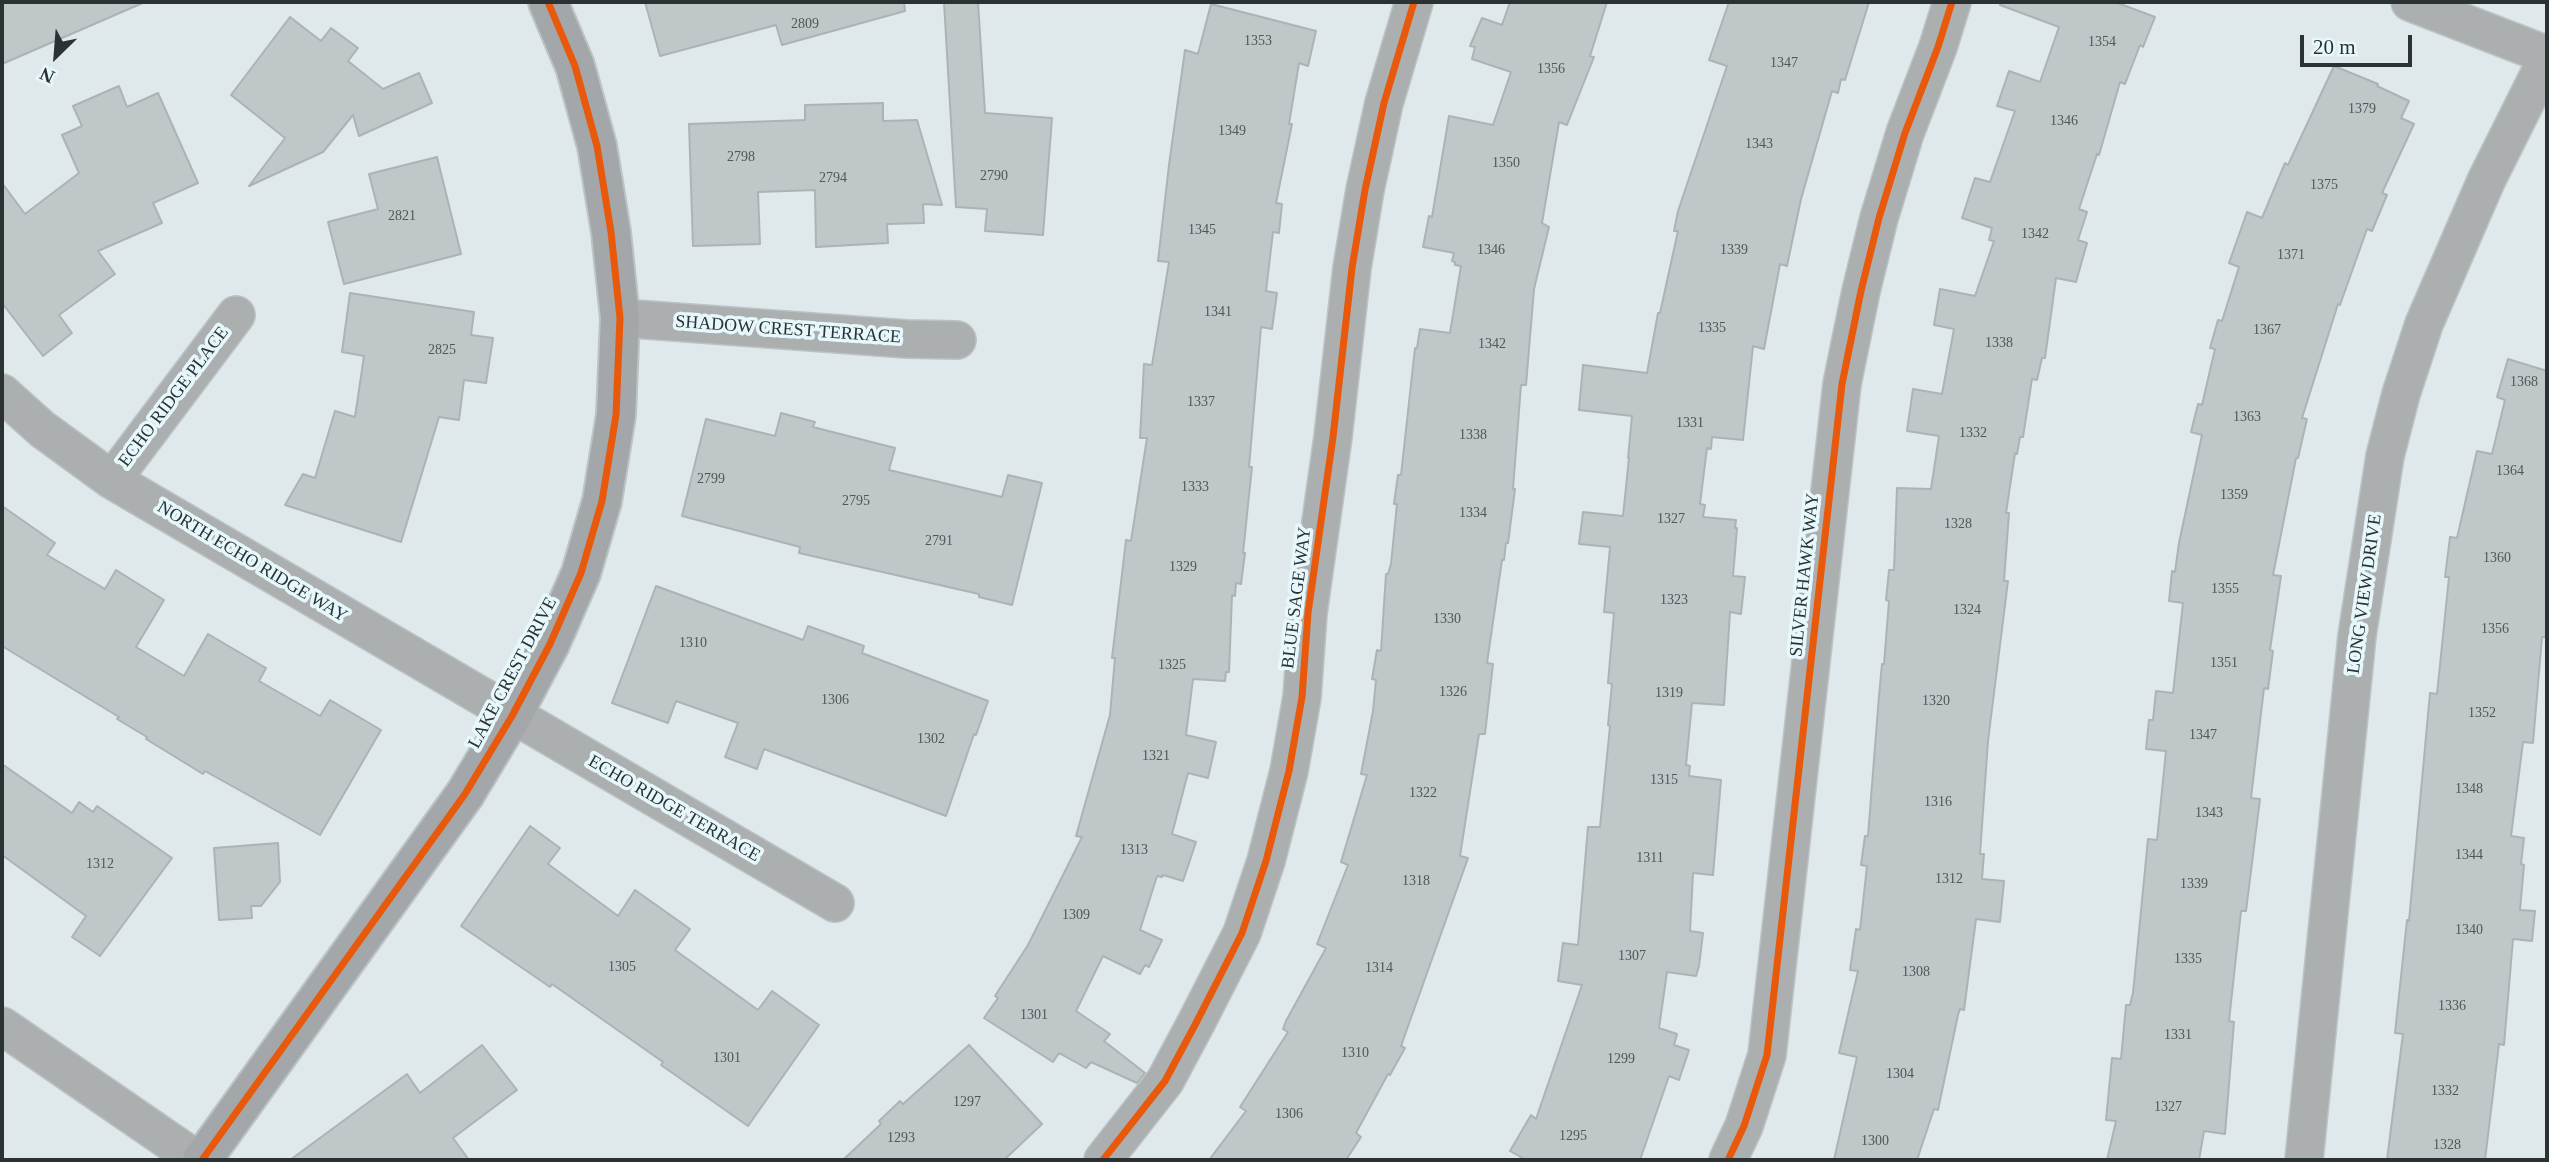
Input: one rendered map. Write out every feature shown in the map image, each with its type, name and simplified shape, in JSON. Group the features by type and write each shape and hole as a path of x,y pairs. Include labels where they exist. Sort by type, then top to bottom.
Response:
{"main road":[{"name":"LAKE CREST DRIVE","path":"199,1160 465,794 512,716 550,644 581,573 602,500 615,415 620,318 611,232 597,146 575,66 548,2"}],"street":[{"name":"BLUE SAGE WAY","path":"1103,1160 1165,1081 1242,933 1266,861 1289,771 1302,697 1308,613 1333,437 1352,268 1365,190 1384,103 1415,2"},
{"name":"SILVER HAWK WAY","path":"1728,1160 1744,1126 1767,1055 1842,384 1879,218 1905,134 1952,2"},
{"path":"2410,2 2547,57"},
{"name":"LONG VIEW DRIVE","path":"2304,1160 2359,615 2385,456 2401,394 2424,324 2486,181 2547,57"},
{"name":"ECHO RIDGE PLACE","path":"112,480 236,315"},
{"name":"SHADOW CREST TERRACE","path":"620,318 907,339 957,340"},
{"name":"NORTH ECHO RIDGE WAY","path":"2,393 42,429 112,480 512,716"},
{"name":"ECHO RIDGE TERRACE","path":"512,716 835,903"},
{"path":"2,1026 199,1160"}],"building":[{"path":"2,2 145,2 2,64"},
{"path":"645,2 904,2 905,11 782,45 776,25 660,56"},
{"path":"944,2 978,2 985,113 1052,118 1043,235 985,231 987,209 956,207"},
{"path":"1510,2 1607,2 1590,56 1594,57 1567,125 1559,122 1542,223 1549,227 1534,289 1526,385 1521,385 1515,489 1487,663 1493,664 1485,734 1479,734 1460,856 1468,858 1401,1046 1405,1048 1356,1133 1361,1137 1346,1160 1209,1160 1246,1111 1240,1107 1288,1032 1283,1029 1286,1021 1326,948 1317,944 1348,865 1341,862 1367,775 1361,774 1373,711 1376,680 1372,679 1377,650 1381,651 1386,574 1391,564 1397,504 1394,504 1398,475 1401,475 1415,348 1420,329 1450,333 1461,266 1452,261 1454,253 1423,247 1429,216 1432,217 1449,116 1493,125 1511,72 1472,59 1475,47 1470,46 1482,18 1502,25"},
{"path":"1729,2 1869,2 1845,80 1841,79 1838,93 1832,91 1801,199 1787,266 1780,264 1764,349 1753,346 1743,440 1712,437 1711,449 1707,448 1700,504 1705,505 1703,517 1736,520 1733,576 1745,577 1741,614 1730,612 1724,705 1692,703 1686,765 1690,766 1689,776 1721,780 1713,875 1693,873 1690,931 1703,933 1699,966 1696,976 1667,972 1659,1028 1677,1034 1674,1045 1689,1050 1679,1080 1669,1076 1640,1160 1526,1160 1510,1151 1531,1115 1536,1119 1582,985 1558,981 1563,943 1578,945 1588,827 1600,827 1610,726 1612,684 1608,683 1614,613 1604,612 1610,547 1579,544 1583,512 1623,516 1632,416 1579,410 1583,365 1647,373 1678,231 1674,231 1678,211 1727,66 1709,60"},
{"path":"2001,2 2115,2 2155,17 2143,47 2140,45 2125,84 2120,82 2099,155 2097,154 2079,209 2087,212 2078,240 2087,243 2076,282 2056,278 2045,358 2042,358 2037,380 2032,379 2023,437 2020,437 2017,454 2015,453 2006,513 2009,513 2004,581 2008,581 1988,741 1980,854 1984,854 1982,879 2004,881 2000,922 1976,919 1964,1010 1960,1009 1958,1015 1938,1110 1934,1109 1917,1160 1834,1160 1857,1057 1839,1053 1858,971 1850,970 1856,929 1860,930 1867,866 1861,865 1865,836 1868,836 1889,601 1886,600 1889,570 1894,570 1897,488 1931,489 1939,436 1907,431 1913,389 1942,394 1954,329 1934,325 1940,289 1975,296 1994,241 1989,240 1992,228 1962,218 1975,178 1990,182 2015,111 1997,106 2009,71 2040,82 2059,27 2000,5"},
{"path":"1211,4 1316,31 1308,66 1299,63 1289,124 1292,124 1276,203 1282,204 1279,233 1273,232 1266,291 1277,293 1272,329 1261,327 1245,553 1241,584 1236,583 1235,596 1232,595 1229,672 1226,672 1225,681 1193,679 1186,735 1216,742 1208,778 1188,773 1172,834 1196,842 1183,881 1163,875 1157,876 1140,930 1162,940 1149,967 1145,965 1140,974 1103,956 1076,1011 1110,1034 1104,1041 1145,1073 1137,1083 1091,1062 1086,1068 1059,1053 1053,1062 984,1018 1028,945 1082,837 1076,836 1110,715 1115,658 1112,658 1126,540 1131,541 1147,438 1140,438 1144,364 1152,365 1169,262 1158,261 1185,50 1198,54"},
{"path":"290,17 321,41 331,28 358,48 348,61 383,89 419,73 432,103 359,136 353,115 323,152 249,186 285,138 231,95"},
{"path":"2334,66 2378,84 2377,86 2409,101 2401,118 2414,124 2382,193 2387,195 2372,231 2367,229 2340,305 2338,304 2302,418 2307,419 2296,458 2273,575 2281,576 2270,650 2273,651 2268,689 2264,688 2251,798 2260,799 2246,911 2241,911 2229,1021 2234,1022 2225,1134 2204,1131 2199,1160 2107,1160 2116,1121 2106,1120 2112,1058 2121,1059 2126,1005 2130,1005 2133,993 2148,839 2157,840 2166,751 2146,749 2156,691 2173,693 2183,603 2169,601 2172,571 2175,572 2202,435 2191,432 2198,404 2202,405 2215,349 2210,348 2218,320 2222,321 2239,267 2229,263 2247,212 2262,218 2285,163 2288,165"},
{"path":"119,86 127,107 158,93 198,183 153,203 162,223 98,251 115,274 59,315 72,333 43,356 2,303 2,183 25,214 79,173 62,135 82,126 73,106"},
{"path":"883,103 883,121 917,120 942,205 923,204 924,223 887,224 888,243 816,247 815,190 758,192 760,244 693,246 689,124 805,120 805,105"},
{"path":"437,157 461,254 344,284 328,222 378,209 369,174"},
{"path":"350,293 474,312 471,335 493,338 486,383 464,380 459,420 439,417 401,542 285,505 303,474 315,478 335,411 355,417 364,356 342,352"},
{"path":"2508,359 2547,371 2547,637 2542,637 2533,743 2523,742 2511,836 2524,838 2520,910 2535,911 2532,941 2513,939 2504,1045 2499,1044 2485,1160 2387,1160 2403,1034 2395,1033 2407,920 2409,921 2430,693 2437,694 2449,577 2445,577 2450,537 2457,538 2477,451 2492,454 2505,400 2497,397"},
{"path":"781,413 815,422 813,427 895,448 889,470 1002,497 1008,475 1042,483 1012,605 979,597 979,594 799,553 800,547 682,516 706,419 775,436"},
{"path":"2,506 55,543 47,555 105,589 116,570 164,600 136,647 184,676 208,634 266,668 259,681 320,716 330,700 381,730 320,835 205,771 203,774 146,739 147,737 117,719 119,717 2,646"},
{"path":"656,586 803,640 808,626 864,646 862,653 988,701 946,816 764,749 757,769 725,757 738,723 676,701 668,723 612,703"},
{"path":"2,764 72,813 79,802 93,812 97,806 172,858 100,956 72,937 86,916 2,855"},
{"path":"530,826 560,848 548,864 618,916 635,890 690,929 675,950 758,1010 772,991 819,1025 748,1126 552,984 550,987 461,926"},
{"path":"278,843 280,882 261,906 251,906 252,918 219,920 214,848"},
{"path":"482,1045 517,1090 453,1138 469,1160 290,1160 407,1074 420,1093"},
{"path":"969,1045 1042,1124 1004,1160 843,1160 881,1124 879,1121 900,1101 903,1104"}],"cycle path":[{"path":"202,1160 465,794 512,716 550,644 581,573 602,501 616,415 620,318 611,232 597,146 575,66 548,2"},
{"path":"1103,1160 1165,1081 1242,933 1266,861 1289,771 1302,697 1308,613 1333,437 1352,268 1365,190 1384,103 1414,2"},
{"path":"1728,1160 1744,1126 1767,1055 1842,384 1879,218 1905,133 1952,2"}]}
